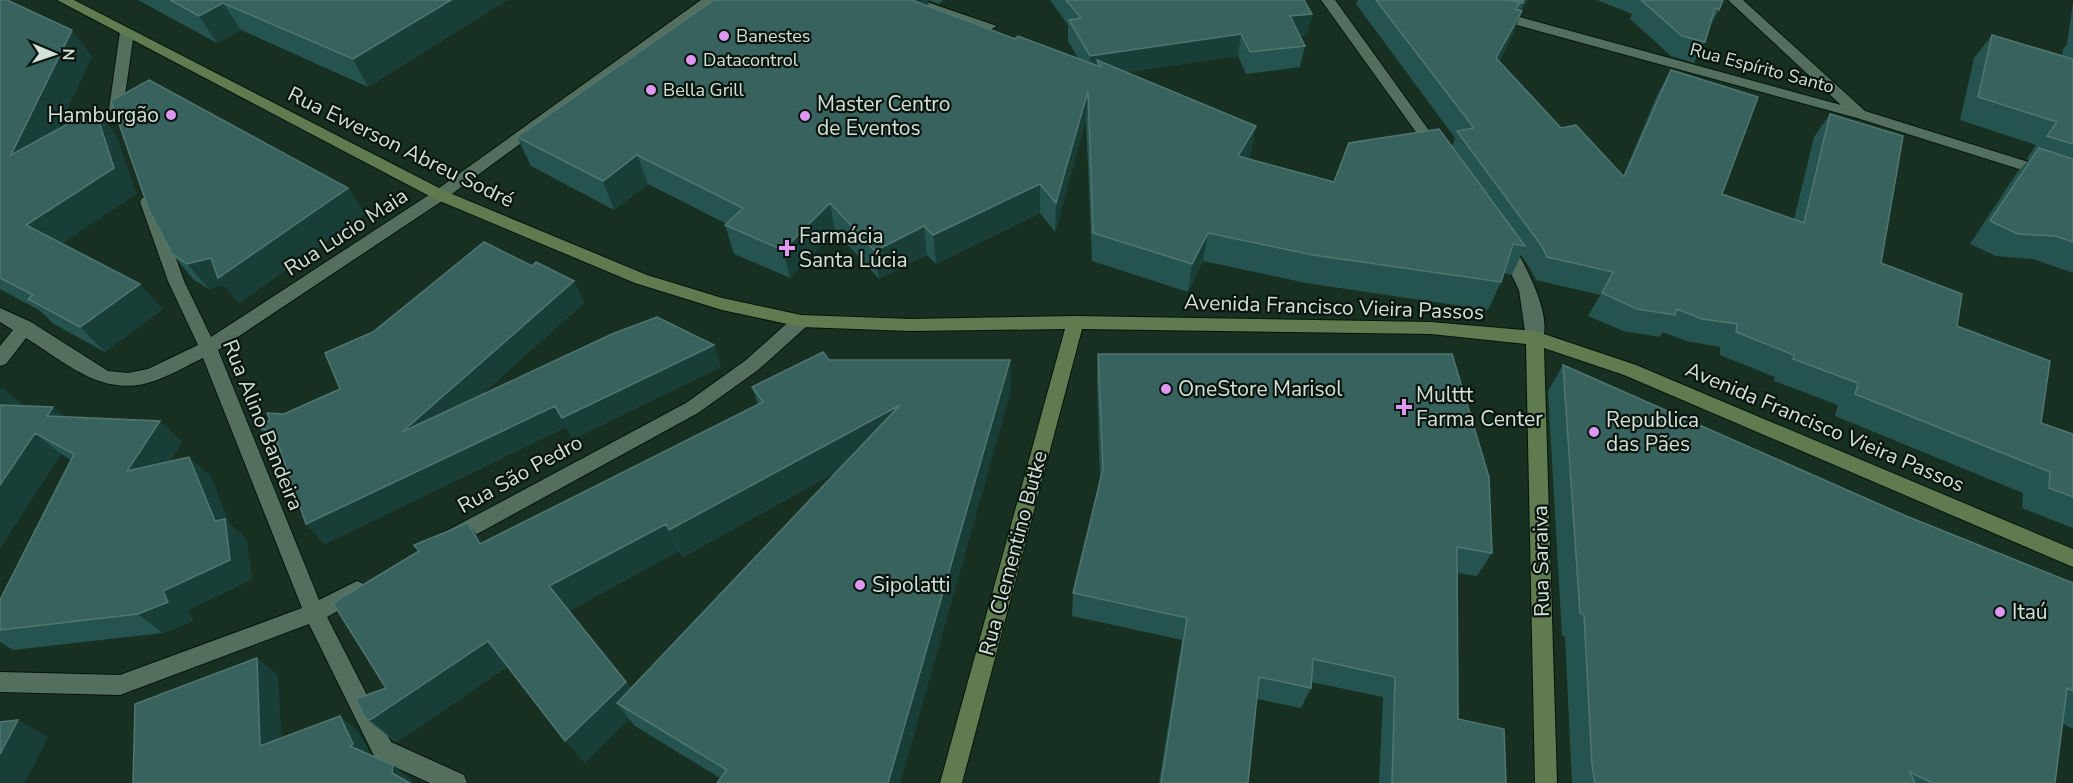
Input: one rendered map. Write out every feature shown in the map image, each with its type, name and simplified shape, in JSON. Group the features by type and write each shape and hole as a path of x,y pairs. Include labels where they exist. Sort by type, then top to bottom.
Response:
{"main road":[{"name":"Rua Ewerson Abreu Sodré","path":"64,0 440,195 641,279 722,304 801,321"},
{"name":"Avenida Francisco Vieira Passos","path":"801,321 911,325 1075,322 1431,328 1535,338 1630,370 2073,558"},
{"name":"Rua Clementino Butke","path":"951,783 1075,322"},
{"name":"Rua Saraiva","path":"1535,338 1546,783"}],"street":[{"name":"Rua Lucio Maia","path":"0,314 25,327 105,378 128,380 152,375 208,348 440,195 709,0"},
{"path":"908,0 990,26"},
{"path":"1328,0 1446,163"},
{"path":"1735,0 1862,115"},
{"name":"Rua Espírito Santo","path":"1485,12 1862,115 2073,181"},
{"path":"127,32 116,109 127,141"},
{"name":"Rua Alino Bandeira","path":"142,184 176,281 208,348 314,613 383,750 456,783"},
{"path":"1494,231 1522,273 1534,308 1535,338"},
{"name":"Rua São Pedro","path":"430,550 692,408 752,365 801,321"},
{"path":"0,359 25,327"},
{"path":"0,682 120,685 314,613 377,579"}],"building":[{"path":"0,0 7,0 72,30 11,155 95,109 114,168 26,225 140,284 80,327 28,299 33,295 0,278"},
{"path":"170,0 451,0 353,59 223,3 199,16"},
{"path":"714,0 912,0 1015,39 1018,36 1101,67 1097,60 1256,126 1238,156 1334,182 1349,143 1439,129 1525,246 1513,244 1501,282 1313,255 1208,233 1192,264 1093,233 1088,91 1056,203 1040,184 933,235 924,226 875,251 830,203 783,250 725,225 743,208 637,155 603,181 517,137"},
{"path":"1066,0 1304,0 1312,14 1290,16 1305,46 1250,52 1241,34 1090,56 1069,20 1081,18"},
{"path":"1376,0 1509,0 1520,3 1515,9 1522,11 1496,58 1561,128 1576,125 1624,177 1671,70 1758,97 1722,194 1804,223 1830,114 1903,136 1881,263 1962,294 1957,326 2050,361 2041,423 2073,434 2073,497 2049,488 2050,472 1855,394 1858,383 1793,359 1794,355 1736,332 1737,324 1702,319 1677,309 1675,315 1637,309 1602,293 1613,272 1547,257 1541,245 1457,131 1474,128"},
{"path":"1641,0 1723,0 1719,10 1715,8 1705,42 1682,36"},
{"path":"1992,35 2073,59 2073,144 2047,136 2057,122 1978,97"},
{"path":"149,80 348,188 218,278 211,258 187,264 173,255 149,210 111,101"},
{"path":"2039,148 2073,159 2073,242 2055,236 2018,234 1990,221"},
{"path":"484,242 532,266 536,262 574,281 402,432 612,334 657,317 714,345 562,418 555,406 306,524 275,435 257,426 270,420 267,413 284,414 340,389 325,353 373,332"},
{"path":"823,352 829,360 1010,360 888,783 717,783 727,770 617,703 900,405 669,530 666,524 549,586 626,682 565,741 488,641 370,720 365,718 356,699 386,688 333,603 419,551 414,545 468,523 480,544 763,402 752,387"},
{"path":"1098,354 1452,354 1489,477 1492,553 1457,547 1458,719 1504,729 1506,783 1392,783 1395,677 1313,659 1311,688 1259,677 1248,783 1161,783 1187,618 1073,593 1103,469"},
{"path":"1563,365 1906,516 2073,583 2073,691 2067,688 2055,783 1932,783 1910,772 1915,783 1595,783 1592,765 1584,615 1580,613"},
{"path":"0,405 53,407 47,416 160,421 127,471 189,457 215,521 225,519 230,560 163,591 168,602 138,614 0,630 0,600 74,454 35,433 0,485"},
{"path":"257,658 260,746 340,716 353,744 350,746 393,765 392,773 410,783 133,783 135,704"},
{"path":"18,720 0,754 0,722"}],"place":[{"name":"Banestes","path":"724,36"},
{"name":"Datacontrol","path":"691,60"},
{"name":"Bella Grill","path":"651,90"},
{"name":"Hamburgão","path":"171,115"},
{"name":"Master Centro de Eventos","path":"805,116"},
{"name":"Farmácia Santa Lúcia","path":"787,248"},
{"name":"OneStore Marisol","path":"1166,389"},
{"name":"Multtt Farma Center","path":"1404,407"},
{"name":"Republica das Pães","path":"1594,432"},
{"name":"Sipolatti","path":"860,585"},
{"name":"Itaú","path":"2000,612"}]}
